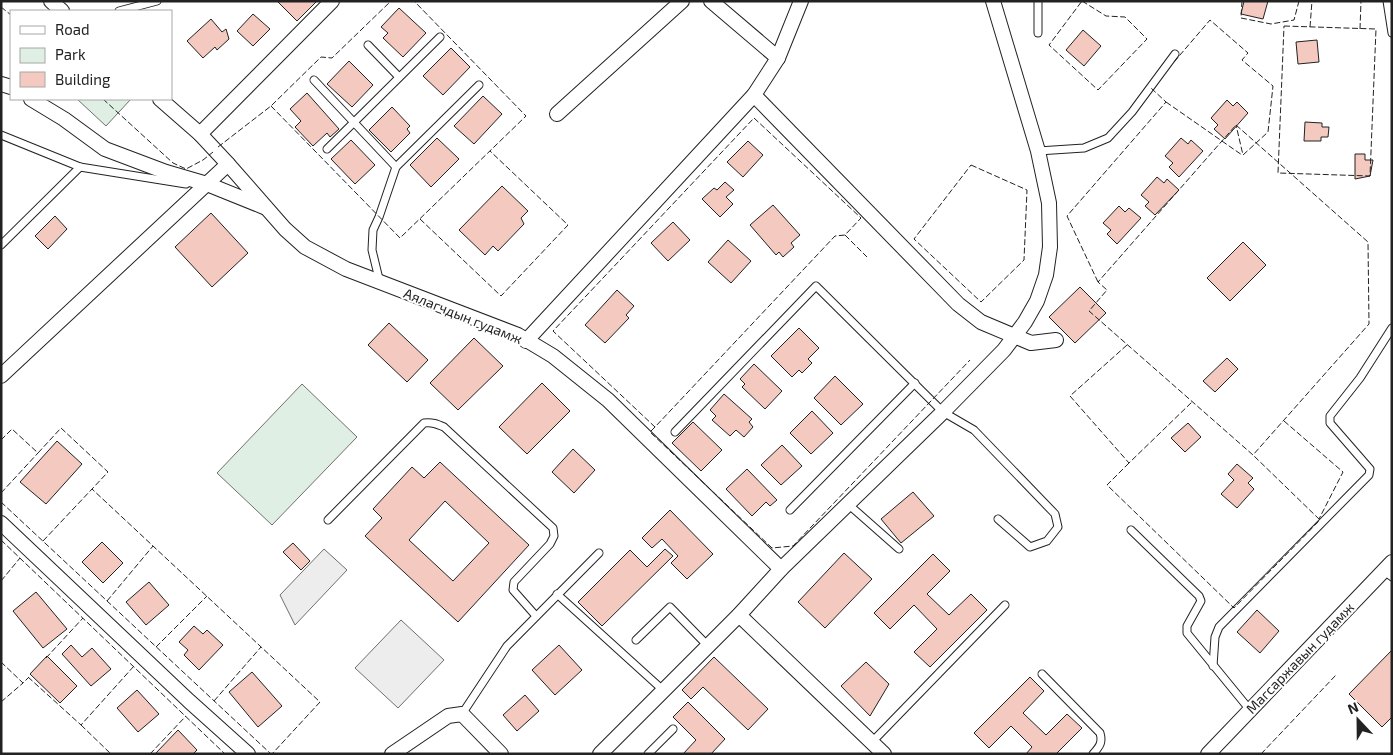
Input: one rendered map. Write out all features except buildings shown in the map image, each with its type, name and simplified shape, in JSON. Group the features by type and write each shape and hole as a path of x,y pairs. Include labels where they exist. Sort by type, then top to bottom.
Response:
{"street":[{"path":"51,1 61,10"},
{"path":"200,134 332,1"},
{"path":"557,114 682,1"},
{"path":"711,1 778,58"},
{"path":"526,341 754,95 778,58 801,1"},
{"path":"600,754 740,615 781,569 1004,350 1031,312 1042,289 1050,247 1049,203 1038,152 993,1"},
{"path":"754,95 958,304 981,322 1031,343 1056,340"},
{"path":"33,100 64,119 105,149 266,207"},
{"name":"Аялагчдын гудамж","path":"161,100 200,134 285,229 305,247 346,269 518,335 553,356 608,400 781,569"},
{"path":"1,376 228,164"},
{"path":"1,523 189,701 248,754"},
{"name":"Магсаржавын гудамж","path":"1208,754 1389,570"},
{"path":"740,615 884,754"},
{"path":"392,754 448,716 462,714 501,754"}],"lane":[{"path":"123,10 157,1"},
{"path":"1038,1 1038,33"},
{"path":"1387,1 1392,33"},
{"path":"327,148 440,37"},
{"path":"368,45 399,78"},
{"path":"1038,152 1084,148 1108,138 1132,112 1175,54"},
{"path":"314,80 396,167"},
{"path":"380,283 372,250 373,230 396,167 479,85"},
{"path":"1,135 80,167 206,185"},
{"path":"1,245 80,167"},
{"path":"675,432 816,286 943,412 974,430 1055,514 1058,527 1047,541 1030,546 998,518"},
{"path":"1213,666 1215,637 1219,628 1369,475 1370,468 1330,423 1330,416 1360,378 1392,328"},
{"path":"790,510 915,383"},
{"path":"328,520 424,423 438,424 553,528 554,536 550,544 514,582 512,590 536,616"},
{"path":"848,504 899,549"},
{"path":"1131,530 1199,596 1201,601 1187,626 1187,633 1250,710"},
{"path":"462,714 507,646 598,553"},
{"path":"557,594 664,691"},
{"path":"872,742 1005,604"},
{"path":"636,640 670,607 708,646"},
{"path":"1042,674 1100,733 1102,740 1100,746 1093,754"},
{"path":"648,754 672,729"}],"green space":[{"path":"78,100 130,100 106,126"},
{"path":"302,384 357,437 272,525 217,473"}],"shaded area":[{"path":"324,549 347,570 295,625 280,595"},
{"path":"401,620 444,660 398,708 355,668"}],"fence":[{"path":"218,147 271,106 321,57 332,58 391,1"},
{"path":"271,106 400,238 526,116 414,1"},
{"path":"1082,1 1106,16 1125,17 1147,39 1098,90 1049,45 1082,1"},
{"path":"1242,1 1241,18 1271,24 1294,20 1299,1"},
{"path":"1310,27 1312,1"},
{"path":"1360,29 1361,1"},
{"path":"1,7 10,14"},
{"path":"1174,62 1210,20 1248,53 1242,60 1273,86 1268,132 1243,155 1236,125"},
{"path":"1284,26 1376,29 1370,176 1278,173 1284,26"},
{"path":"1098,282 1067,216 1166,102 1151,88"},
{"path":"104,100 173,163 186,169 213,152"},
{"path":"1166,102 1242,155"},
{"path":"754,118 861,218 845,235 835,236 655,427 553,331 754,118"},
{"path":"1236,125 1368,242 1369,324 1253,455 1089,311 1107,290 1098,282 1236,125"},
{"path":"420,219 501,296 568,225 490,151"},
{"path":"971,165 1027,190 1024,260 981,302 914,239 971,165"},
{"path":"845,235 867,257"},
{"path":"1127,345 1070,396 1129,463 1192,402"},
{"path":"655,427 650,432 772,548 793,546 970,360"},
{"path":"1284,421 1343,472 1319,519"},
{"path":"1,440 12,429 38,453 61,428 108,472 92,489 320,702 272,754"},
{"path":"1,493 38,453"},
{"path":"1129,463 1107,485 1234,608 1320,520 1253,455"},
{"path":"43,541 92,489"},
{"path":"1,502 271,754"},
{"path":"1,540 225,754"},
{"path":"107,601 153,546"},
{"path":"1,581 20,558"},
{"path":"156,647 207,596"},
{"path":"46,658 83,618"},
{"path":"214,701 261,647"},
{"path":"1,662 23,683 29,677"},
{"path":"28,677 81,725 134,666"},
{"path":"1261,754 1336,675"},
{"path":"1,702 23,683"},
{"path":"150,754 186,716"},
{"path":"81,725 111,754"}]}
